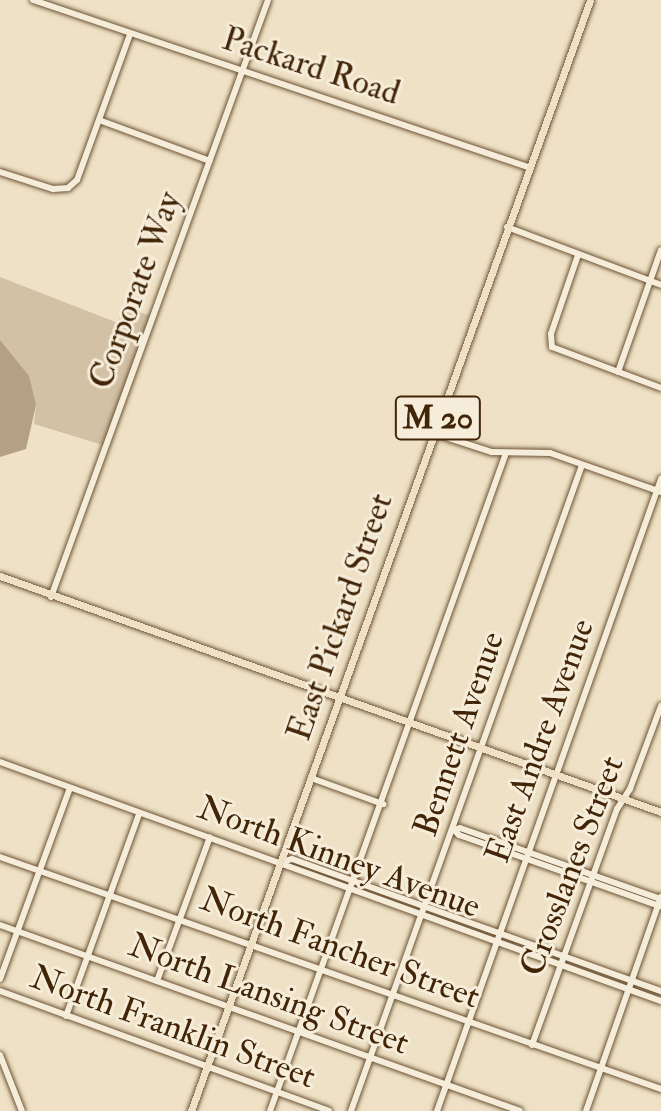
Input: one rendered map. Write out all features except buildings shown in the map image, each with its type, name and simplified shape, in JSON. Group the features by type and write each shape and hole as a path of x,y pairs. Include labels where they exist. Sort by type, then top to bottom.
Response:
{"main road":[{"name":"East Pickard Street","path":"191,1111 506,226 590,0"},
{"path":"2,575 51,597 661,812"}],"street":[{"name":"Packard Road","path":"33,0 528,167"},
{"name":"Corporate Way","path":"51,597 268,0"},
{"path":"0,172 53,189 68,188 77,180 130,34"},
{"path":"99,120 210,161"},
{"path":"506,226 661,285"},
{"path":"618,372 661,250"},
{"path":"578,255 551,334 552,347 661,388"},
{"path":"433,433 480,450 506,453 539,451 659,491"},
{"path":"270,1111 324,969 506,453"},
{"name":"Bennett Avenue","path":"351,1111 582,465"},
{"name":"East Andre Avenue","path":"437,1111 661,479"},
{"name":"Crosslanes Street","path":"532,1045 592,878 661,706"},
{"name":"North Kinney Avenue","path":"0,762 661,1001"},
{"path":"311,778 383,804"},
{"path":"0,979 70,788"},
{"path":"66,1016 139,814"},
{"path":"454,830 459,835 528,855 660,902 586,1111"},
{"path":"157,981 210,837"},
{"name":"North Fancher Street","path":"0,857 661,1089"},
{"path":"281,862 292,859 661,991"},
{"name":"North Lansing Street","path":"0,925 520,1111"},
{"name":"North Franklin Street","path":"0,991 329,1111"},
{"path":"0,1055 22,1111"}],"shaded area":[{"path":"0,277 118,323 123,307 152,316 106,446 34,424 36,404 0,340"},
{"path":"0,340 29,376 36,405 26,449 0,457"}]}
